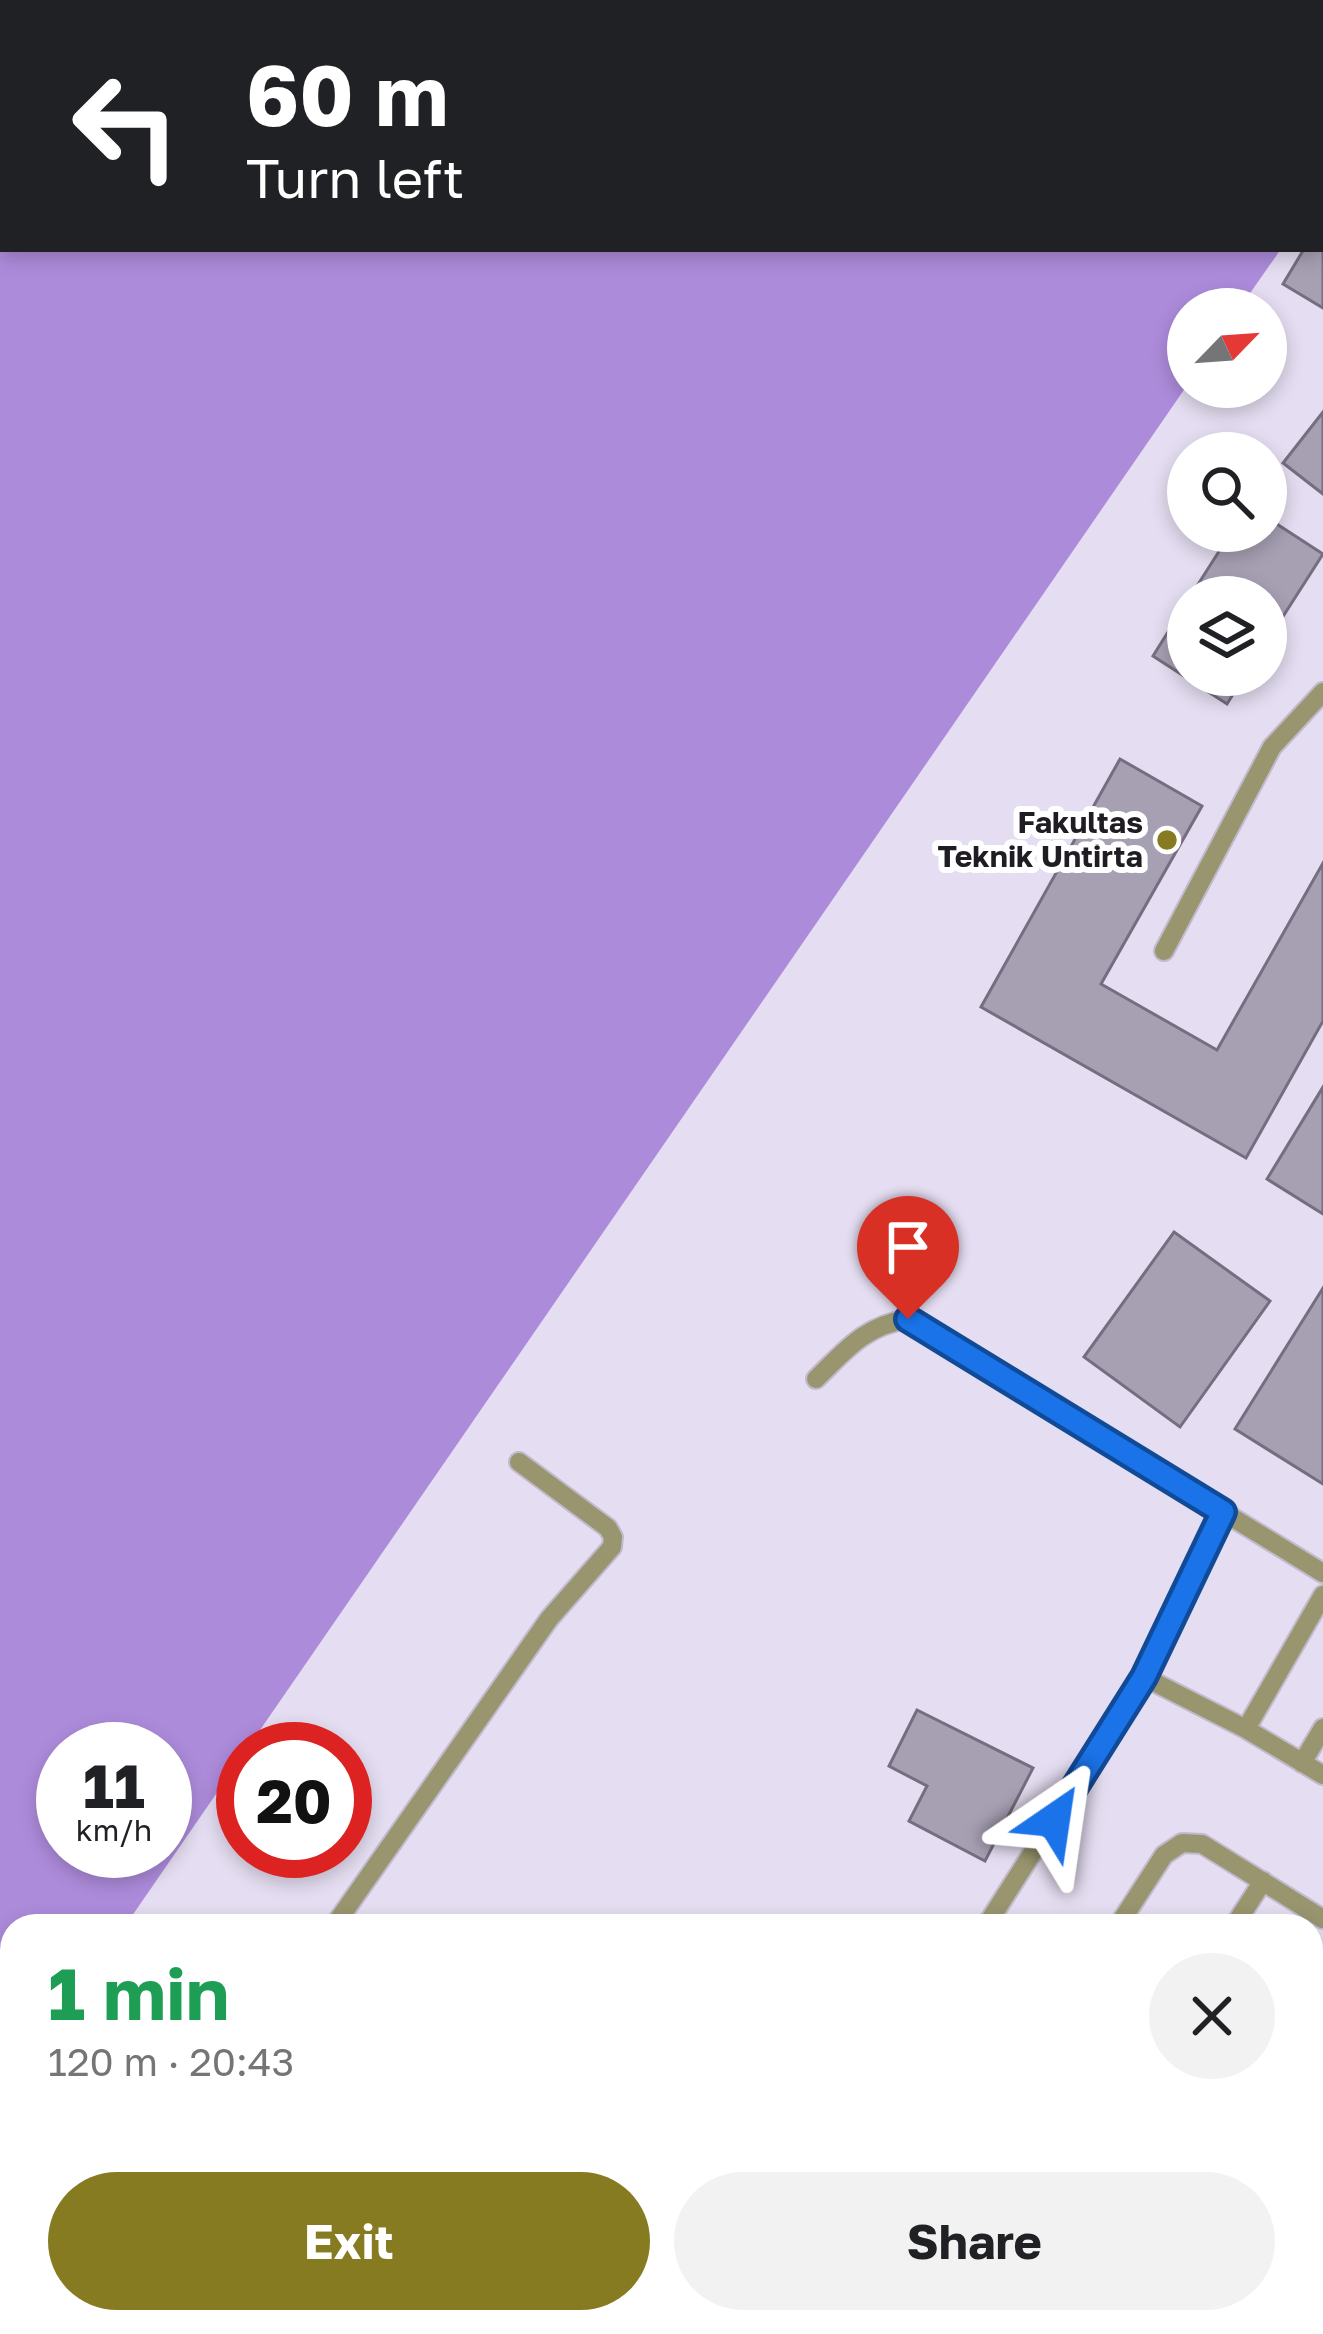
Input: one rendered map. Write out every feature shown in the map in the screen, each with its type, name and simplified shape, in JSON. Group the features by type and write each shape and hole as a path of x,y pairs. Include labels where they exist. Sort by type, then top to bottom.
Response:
{"lane":[{"path":"1164,951 1272,747 1323,692"},
{"path":"816,1379 857,1338 885,1322 908,1319 1323,1573"},
{"path":"342,1914 549,1619 612,1546 608,1528 519,1462"},
{"path":"994,1914 1144,1677 1223,1512"},
{"path":"1246,1729 1323,1595"},
{"path":"1144,1677 1323,1775"},
{"path":"1302,1763 1323,1728"},
{"path":"1126,1914 1164,1855 1182,1844 1202,1844 1315,1914"},
{"path":"1242,1914 1263,1881"}],"shaded area":[{"path":"0,252 1279,252 1254,288 1167,288 1167,408 1171,408 266,1722 216,1722 216,1794 192,1829 192,1722 36,1722 36,1878 158,1878 133,1914 0,1914"}],"building":[{"path":"1302,252 1323,252 1323,308 1283,284"},
{"path":"1323,412 1323,494 1287,466 1287,458"},
{"path":"1287,531 1323,554 1287,610 1287,576 1203,576 1219,552 1287,552"},
{"path":"1167,634 1167,665 1153,656"},
{"path":"1120,759 1202,806 1101,984 1217,1050 1323,863 1323,1021 1246,1158 981,1007"},
{"path":"1323,1087 1323,1214 1267,1179"},
{"path":"1174,1232 1270,1301 1180,1427 1084,1357"},
{"path":"1323,1288 1323,1484 1235,1429"},
{"path":"917,1710 1033,1768 985,1861 909,1821 927,1786 889,1766"}],"place":[{"name":"Fakultas Teknik Untirta","path":"1167,840"}],"route":[{"path":"908,1319 1223,1512 1144,1677 1054,1820"}]}
